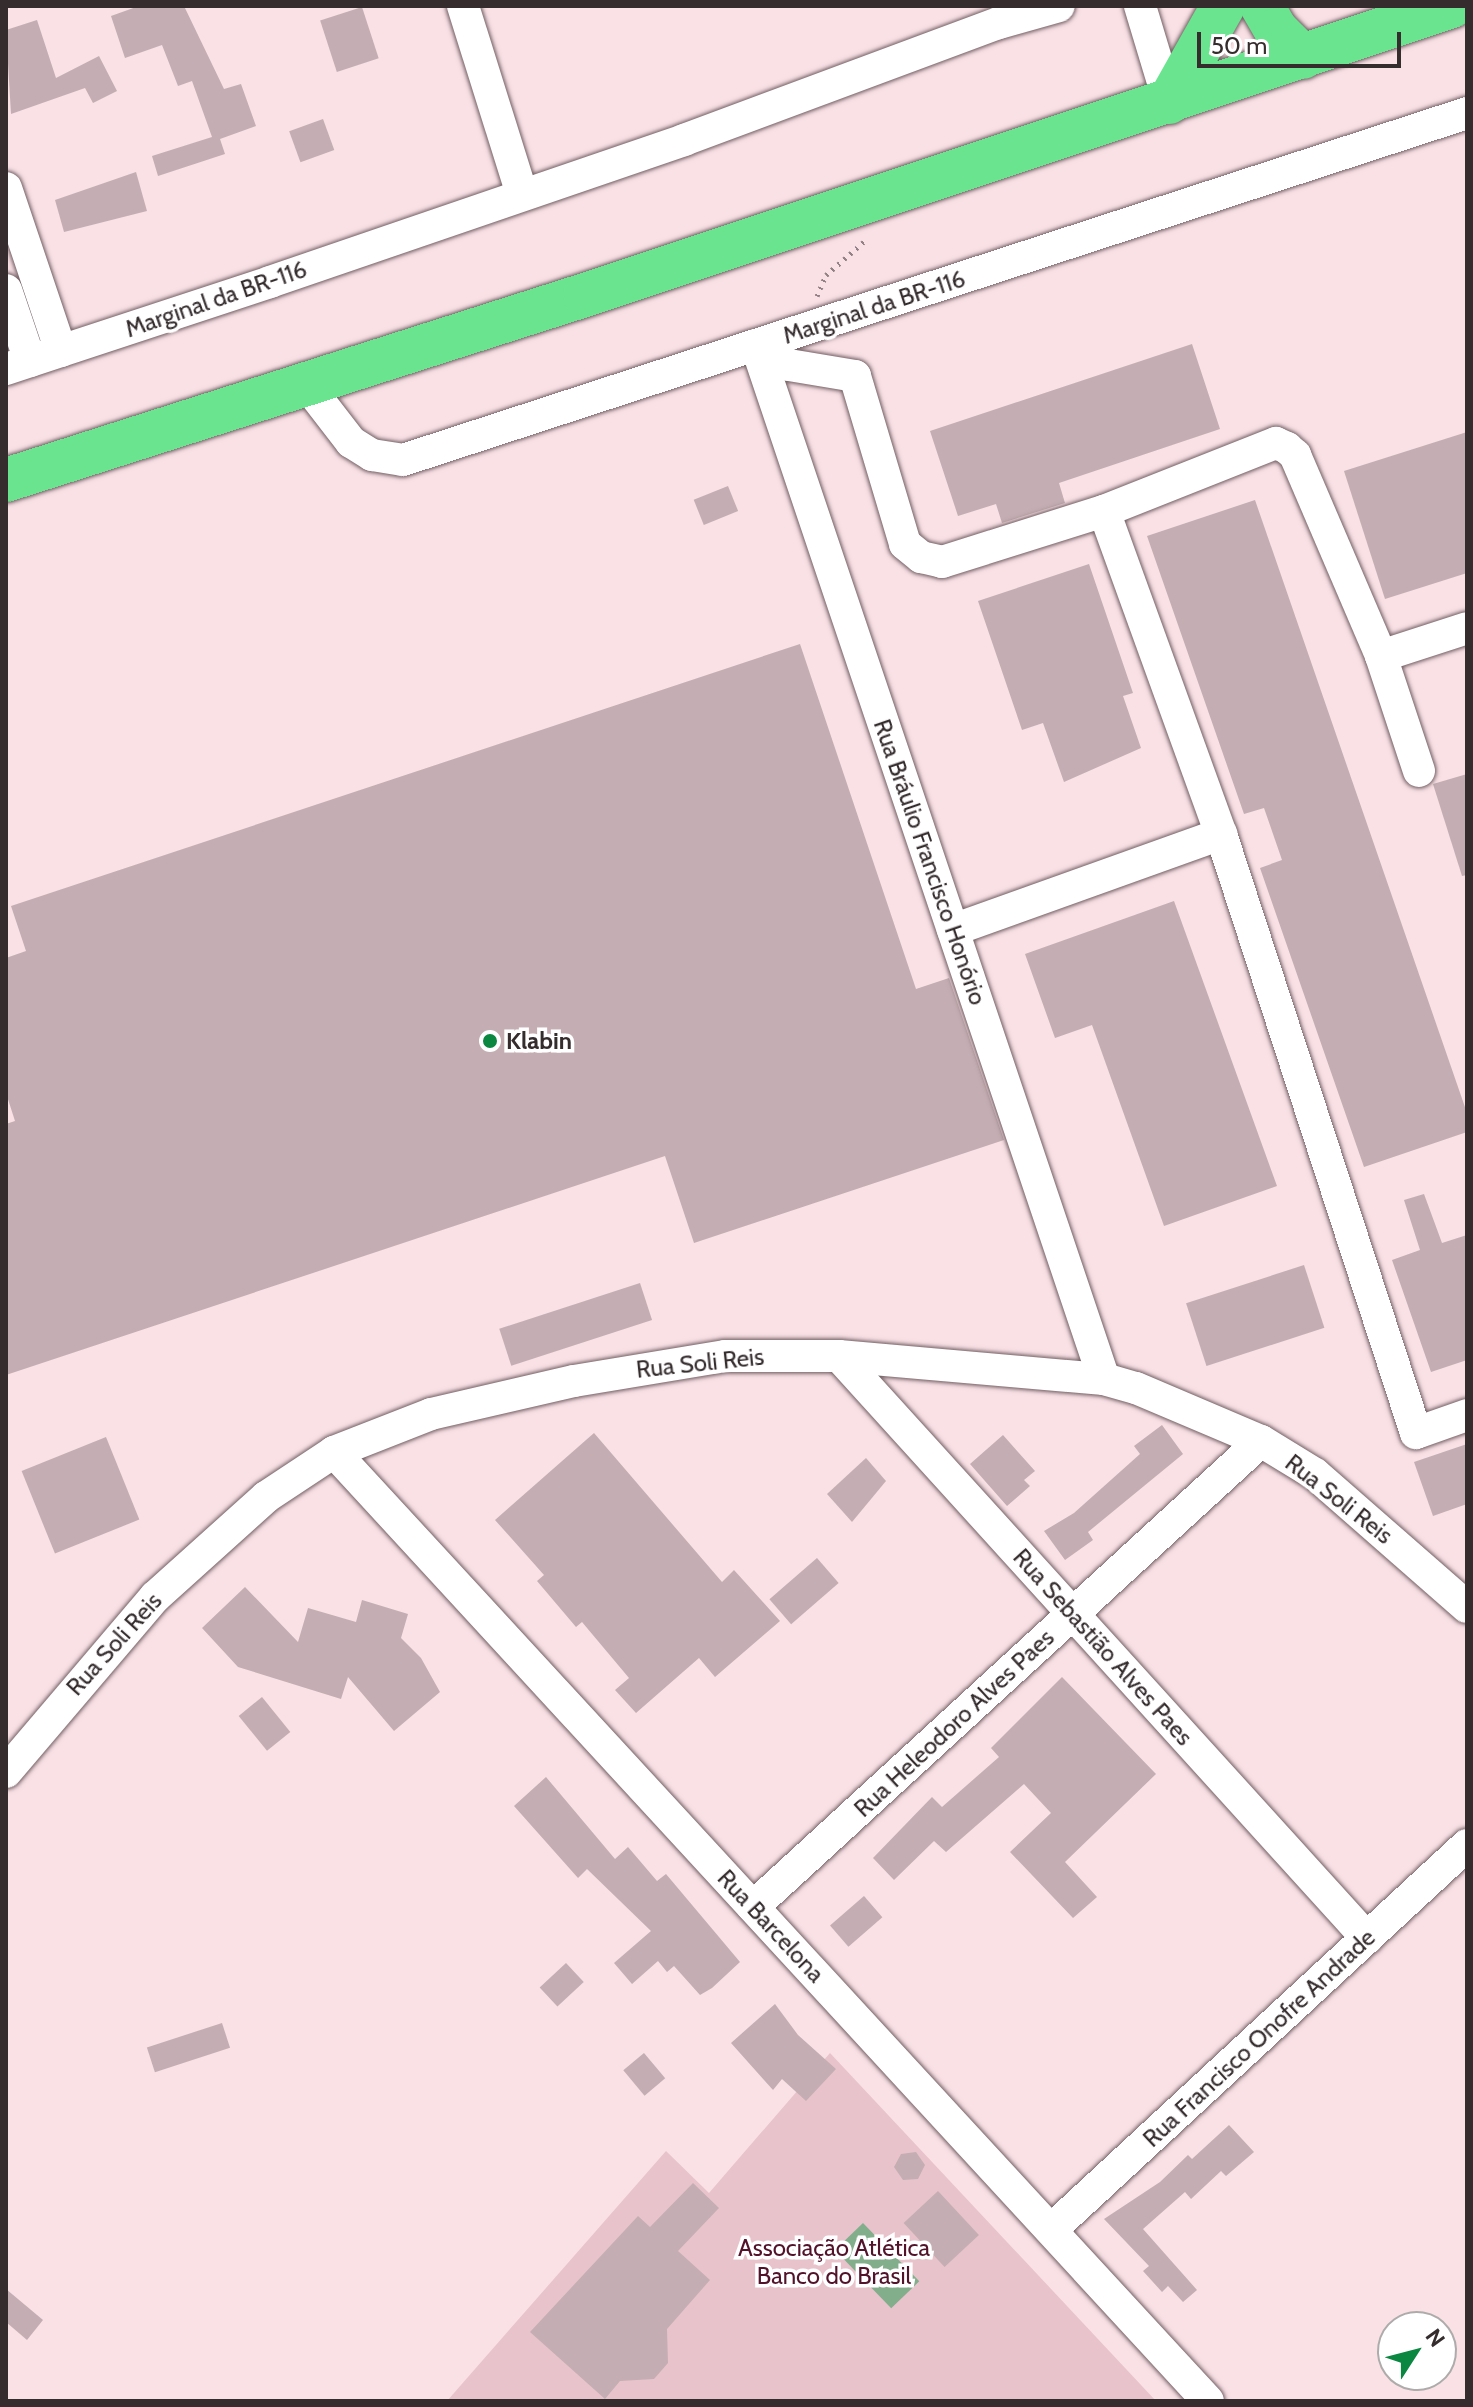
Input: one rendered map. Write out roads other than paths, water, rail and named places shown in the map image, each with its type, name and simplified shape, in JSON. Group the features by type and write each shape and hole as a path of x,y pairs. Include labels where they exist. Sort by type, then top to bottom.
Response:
{"highway":[{"path":"1169,102 1223,6"},
{"path":"1262,6 1276,30 1303,57"},
{"path":"6,480 884,197 1452,6"}],"street":[{"path":"463,6 522,194"},
{"name":"Marginal da BR-116","path":"18,365 522,194 999,23 1059,6"},
{"path":"1140,6 1169,102"},
{"name":"Marginal da BR-116","path":"307,385 351,442 372,455 403,460 1467,113"},
{"path":"6,188 61,351"},
{"path":"6,290 18,365"},
{"path":"756,345 789,365 855,376 905,544 921,557 942,562 1104,511 1276,443 1287,448 1295,455 1381,656 1419,771"},
{"name":"Rua Bráulio Francisco Honório","path":"756,345 1104,1379"},
{"path":"1104,511 1221,834 1416,1433 1467,1415"},
{"path":"1381,656 1467,628"},
{"path":"953,930 1221,834"},
{"name":"Rua Soli Reis","path":"6,1772 155,1597 266,1497 334,1452 431,1414 574,1381 725,1356 839,1356 1104,1379 1180,1404 1261,1441 1346,1498 1467,1607"},
{"name":"Rua Sebastião Alves Paes","path":"839,1356 1367,1938"},
{"name":"Rua Heleodoro Alves Paes","path":"753,1907 1261,1441"},
{"name":"Rua Barcelona","path":"334,1452 1208,2401"},
{"name":"Rua Francisco Onofre Andrade","path":"1051,2230 1467,1845"}],"place":[{"name":"Klabin","path":"490,1041"}],"park label":[{"name":"Associação Atlética Banco do Brasil","path":"834,2262"}]}
